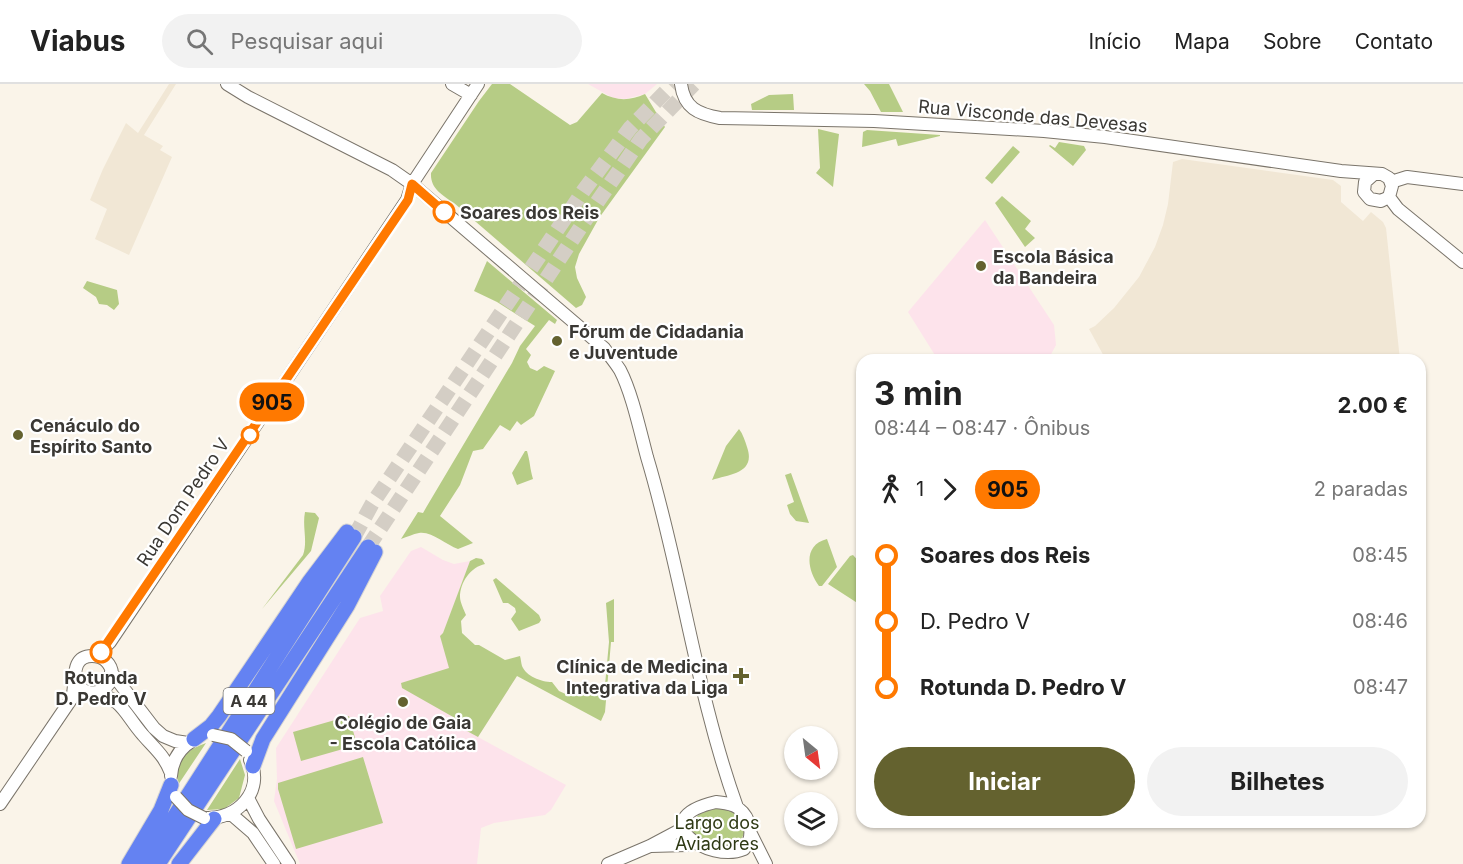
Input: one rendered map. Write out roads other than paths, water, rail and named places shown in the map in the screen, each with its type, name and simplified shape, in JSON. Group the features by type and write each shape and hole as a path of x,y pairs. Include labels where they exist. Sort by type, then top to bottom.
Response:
{"highway":[{"name":"A 44","path":"144,864 350,535 310,581 219,716 211,726 191,741"},
{"name":"A 44","path":"158,864 371,550 346,606 263,739 253,766"},
{"path":"129,864 173,785"},
{"path":"179,864 209,818"}],"main road":[{"path":"227,84 248,97 392,170 412,184 604,348 621,372 661,502 705,704 737,807 745,815 750,825 749,843 742,852 724,862 702,859 692,853 682,838 682,829 685,819 693,810 716,802 737,807"},
{"path":"452,84 475,89"},
{"name":"Rua Visconde das Devesas","path":"681,84 693,110 720,118 865,121 1055,132 1374,174"},
{"name":"Rua Dom Pedro V","path":"96,656 110,642 408,200 412,184 475,89"},
{"name":"Rua Visconde das Devesas","path":"1341,171 1364,188"},
{"path":"1374,174 1386,176 1391,182 1392,190 1389,197 1381,201 1374,201 1368,197 1364,188 1367,179 1374,174"},
{"path":"1391,182 1407,177 1463,184"},
{"path":"1389,197 1398,209 1463,262"},
{"path":"0,804 72,698 74,673 79,662 90,656 96,656 107,662 111,672 154,728 163,736 175,741 191,741 213,735 231,739 246,751 253,766 253,788 249,798 231,814 209,818 188,810 173,785 166,761 120,705 105,695 82,689 75,680"},
{"path":"94,693 109,684 111,672"},
{"path":"173,785 173,762 179,752 191,741"},
{"path":"716,802 726,777"},
{"path":"249,798 258,819 289,864"},
{"path":"231,814 253,833 274,864"},
{"path":"608,864 682,829"},
{"path":"751,834 766,864"},
{"path":"650,846 687,845"}],"tunnel":[{"path":"354,537 372,504 584,190 630,128 673,84"},
{"path":"368,547 641,139 694,84"}],"place":[{"name":"Soares dos Reis","path":"444,212"},
{"name":"Escola Básica da Bandeira","path":"981,266"},
{"name":"Fórum de Cidadania e Juventude","path":"557,341"},
{"name":"Cenáculo do Espírito Santo","path":"18,435"},
{"name":"Rotunda D. Pedro V","path":"101,652"},
{"name":"Clínica de Medicina Integrativa da Liga","path":"741,676"},
{"name":"Colégio de Gaia - Escola Católica","path":"403,702"}],"park label":[{"name":"Largo dos Aviadores","path":"717,832"}]}
